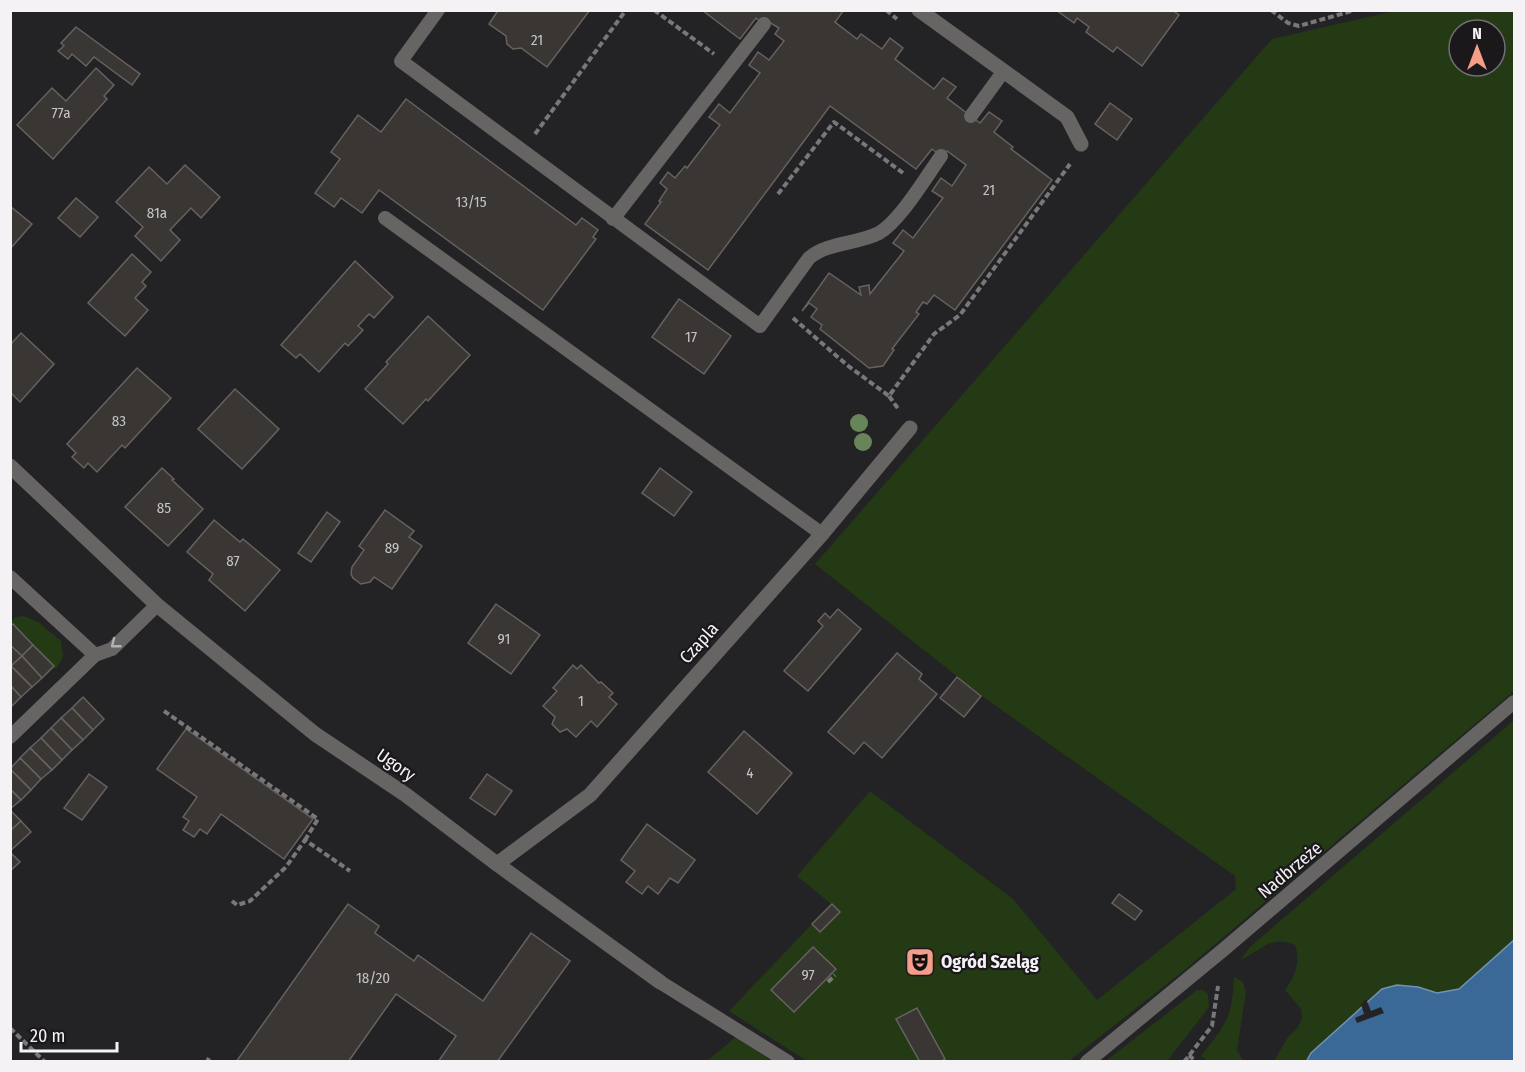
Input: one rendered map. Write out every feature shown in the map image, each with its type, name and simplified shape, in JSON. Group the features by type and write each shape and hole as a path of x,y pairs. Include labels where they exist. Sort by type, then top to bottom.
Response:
{"street":[{"path":"920,10 1067,117 1081,144"},
{"name":"Czapla","path":"497,864 590,795 822,534 910,428"},
{"name":"Ugory","path":"10,466 157,605 315,734 406,795 660,982"}],"lane":[{"path":"438,10 401,61 759,326 809,258 820,251 880,232 895,219 941,156"},
{"path":"613,219 764,24"},
{"path":"971,116 1003,72"},
{"path":"385,218 822,534"},
{"path":"13,586 95,655"},
{"path":"10,737 95,655 112,649 157,605"},
{"name":"Nadbrzeże","path":"1087,1062 1223,950 1515,702"},
{"name":"Ugory","path":"660,982 788,1062"}],"path":[{"path":"522,151 626,10"},
{"path":"654,10 731,67"},
{"path":"1271,10 1288,23 1299,26 1355,10"},
{"path":"778,194 834,122 920,185"},
{"path":"797,321 847,365 889,396 934,334 960,315 1063,175 1081,144"},
{"path":"164,711 318,819 285,867 250,901 237,905 232,901"},
{"path":"305,840 350,870"},
{"path":"1184,1062 1212,1026 1223,950"},
{"path":"828,982 835,975"},
{"path":"10,1028 45,1062"},
{"path":"1189,1055 1196,1062"}],"green space":[{"path":"1394,11 1514,11 1514,691 1181,973 1069,1061 807,1061 729,1011 831,904 797,876 870,791 1013,899 1097,1000 1236,889 1235,876 982,696 815,564 1272,39"},
{"path":"24,616 38,622 61,641 63,657 56,669 11,622 15,617"},
{"path":"1514,720 1514,940 1459,989 1437,993 1418,987 1311,1053 1306,1061 1274,1061 1302,1018 1301,1009 1285,990 1296,969 1295,945 1286,942 1272,943 1240,960 1251,946"},
{"path":"1234,977 1242,981 1246,991 1237,1050 1243,1061 1208,1061 1201,1056 1226,1020 1232,1003"},
{"path":"1197,990 1203,990 1208,994 1209,1007 1167,1061 1106,1061"},
{"path":"736,1037 771,1061 706,1062"}],"water":[{"path":"1514,940 1514,1061 1306,1062 1311,1053 1382,989 1397,985 1418,987 1437,993 1459,989"}],"pier":[{"path":"1366,999 1371,1011 1381,1007 1384,1013 1357,1023 1355,1018 1364,1014 1361,1004"}],"building":[{"path":"495,10 590,10 547,67 521,48 513,49 507,44 506,36 489,24 497,12"},
{"path":"702,10 844,10 835,22 857,39 861,34 882,49 890,38 903,48 895,59 934,89 943,78 956,87 947,98 980,123 989,112 1002,121 994,132 1013,147 1011,149 1052,180 955,310 934,295 927,304 923,302 916,312 919,314 892,349 894,350 883,366 869,368 820,329 822,325 811,317 817,309 809,303 802,311 829,273 861,295 859,287 869,285 870,294 904,251 893,243 903,230 913,238 943,198 932,191 941,178 952,186 966,165 947,151 942,157 932,149 916,169 830,106 708,270 645,224 661,202 659,201 667,189 660,183 668,172 675,178 685,166 687,168 720,125 709,117 719,104 730,113 760,73 749,65 758,52 769,60 784,41 775,34 779,28 769,22 766,26 756,18 740,39"},
{"path":"1056,10 1172,10 1179,15 1142,66 1117,47 1113,52 1086,32 1089,27 1077,18 1074,23"},
{"path":"76,27 140,74 132,85 94,57 86,66 72,54 68,59 58,51 64,46 61,43"},
{"path":"96,68 114,85 104,96 107,99 53,159 17,125 52,88 66,101"},
{"path":"406,99 576,225 582,218 598,230 593,237 596,239 543,310 379,190 362,213 341,198 334,207 315,193 340,159 331,152 358,115 381,132"},
{"path":"1110,103 1132,119 1117,140 1095,124"},
{"path":"185,165 220,197 201,218 191,208 170,230 180,240 161,261 135,236 143,227 116,202 149,167 167,184"},
{"path":"76,198 98,217 80,237 58,218"},
{"path":"10,206 32,224 10,249"},
{"path":"132,254 151,272 142,282 146,286 135,298 148,310 125,336 88,303"},
{"path":"355,261 393,297 374,318 369,314 358,326 363,330 348,346 345,343 319,372 300,354 296,358 281,345"},
{"path":"679,299 731,336 704,374 652,337"},
{"path":"428,316 470,355 428,401 426,399 403,424 365,389"},
{"path":"21,333 54,364 20,402 10,392 10,345"},
{"path":"137,368 171,398 125,448 122,445 97,472 88,463 84,468 72,457 76,453 67,444"},
{"path":"235,389 279,429 242,469 198,429"},
{"path":"162,468 203,509 168,546 125,507"},
{"path":"660,468 692,492 674,516 642,493"},
{"path":"385,510 414,531 409,537 422,546 392,589 374,577 370,582 361,584 351,574 352,567 364,550 359,546"},
{"path":"327,512 340,522 311,562 298,553"},
{"path":"214,520 240,542 243,539 280,570 245,611 209,580 213,574 187,552"},
{"path":"496,604 540,635 511,674 468,643"},
{"path":"838,609 861,629 808,691 784,671 823,626 818,621 825,613 830,618"},
{"path":"13,624 33,645 22,656 10,645 10,626"},
{"path":"10,645 22,656 11,666 10,665"},
{"path":"33,645 54,666 42,678 22,656"},
{"path":"897,653 922,674 919,679 937,694 882,758 864,742 854,754 828,732"},
{"path":"22,656 42,678 32,687 11,666"},
{"path":"573,665 577,669 581,665 599,683 601,682 613,693 609,697 617,704 597,727 591,721 576,737 567,729 560,732 552,724 555,717 543,706 557,691 553,688"},
{"path":"11,666 32,687 21,697 10,685"},
{"path":"957,677 981,696 964,717 940,698"},
{"path":"10,685 21,697 11,707 10,706"},
{"path":"83,697 104,719 93,730 72,708"},
{"path":"72,708 93,730 83,740 61,718"},
{"path":"61,718 83,740 72,750 51,728"},
{"path":"51,728 72,750 62,760 41,738"},
{"path":"186,729 313,819 284,859 221,814 207,834 200,829 194,837 183,830 189,821 183,817 197,797 157,769"},
{"path":"744,731 792,773 757,814 708,772"},
{"path":"41,738 62,760 52,770 30,748"},
{"path":"30,748 52,770 41,779 20,758"},
{"path":"20,758 41,779 31,790 10,769"},
{"path":"10,769 31,790 21,800 10,789"},
{"path":"89,774 107,787 82,820 64,808"},
{"path":"487,774 512,791 495,815 470,798"},
{"path":"10,789 21,800 10,809"},
{"path":"10,810 21,821 10,831"},
{"path":"21,821 31,832 10,851 10,831"},
{"path":"647,824 695,860 678,883 670,878 658,894 648,886 642,894 626,882 635,871 621,860"},
{"path":"10,852 20,862 10,871"},
{"path":"1119,894 1142,911 1135,920 1112,903"},
{"path":"348,904 379,926 375,933 414,961 418,955 483,1001 531,933 570,961 497,1062 438,1062 456,1036 396,994 348,1062 236,1062"},
{"path":"832,904 840,912 820,932 812,924"},
{"path":"813,947 836,969 794,1012 771,990"},
{"path":"917,1008 945,1059 940,1062 920,1062 896,1019"}],"place":[{"name":"Ogród Szeląg","path":"920,962"}]}
